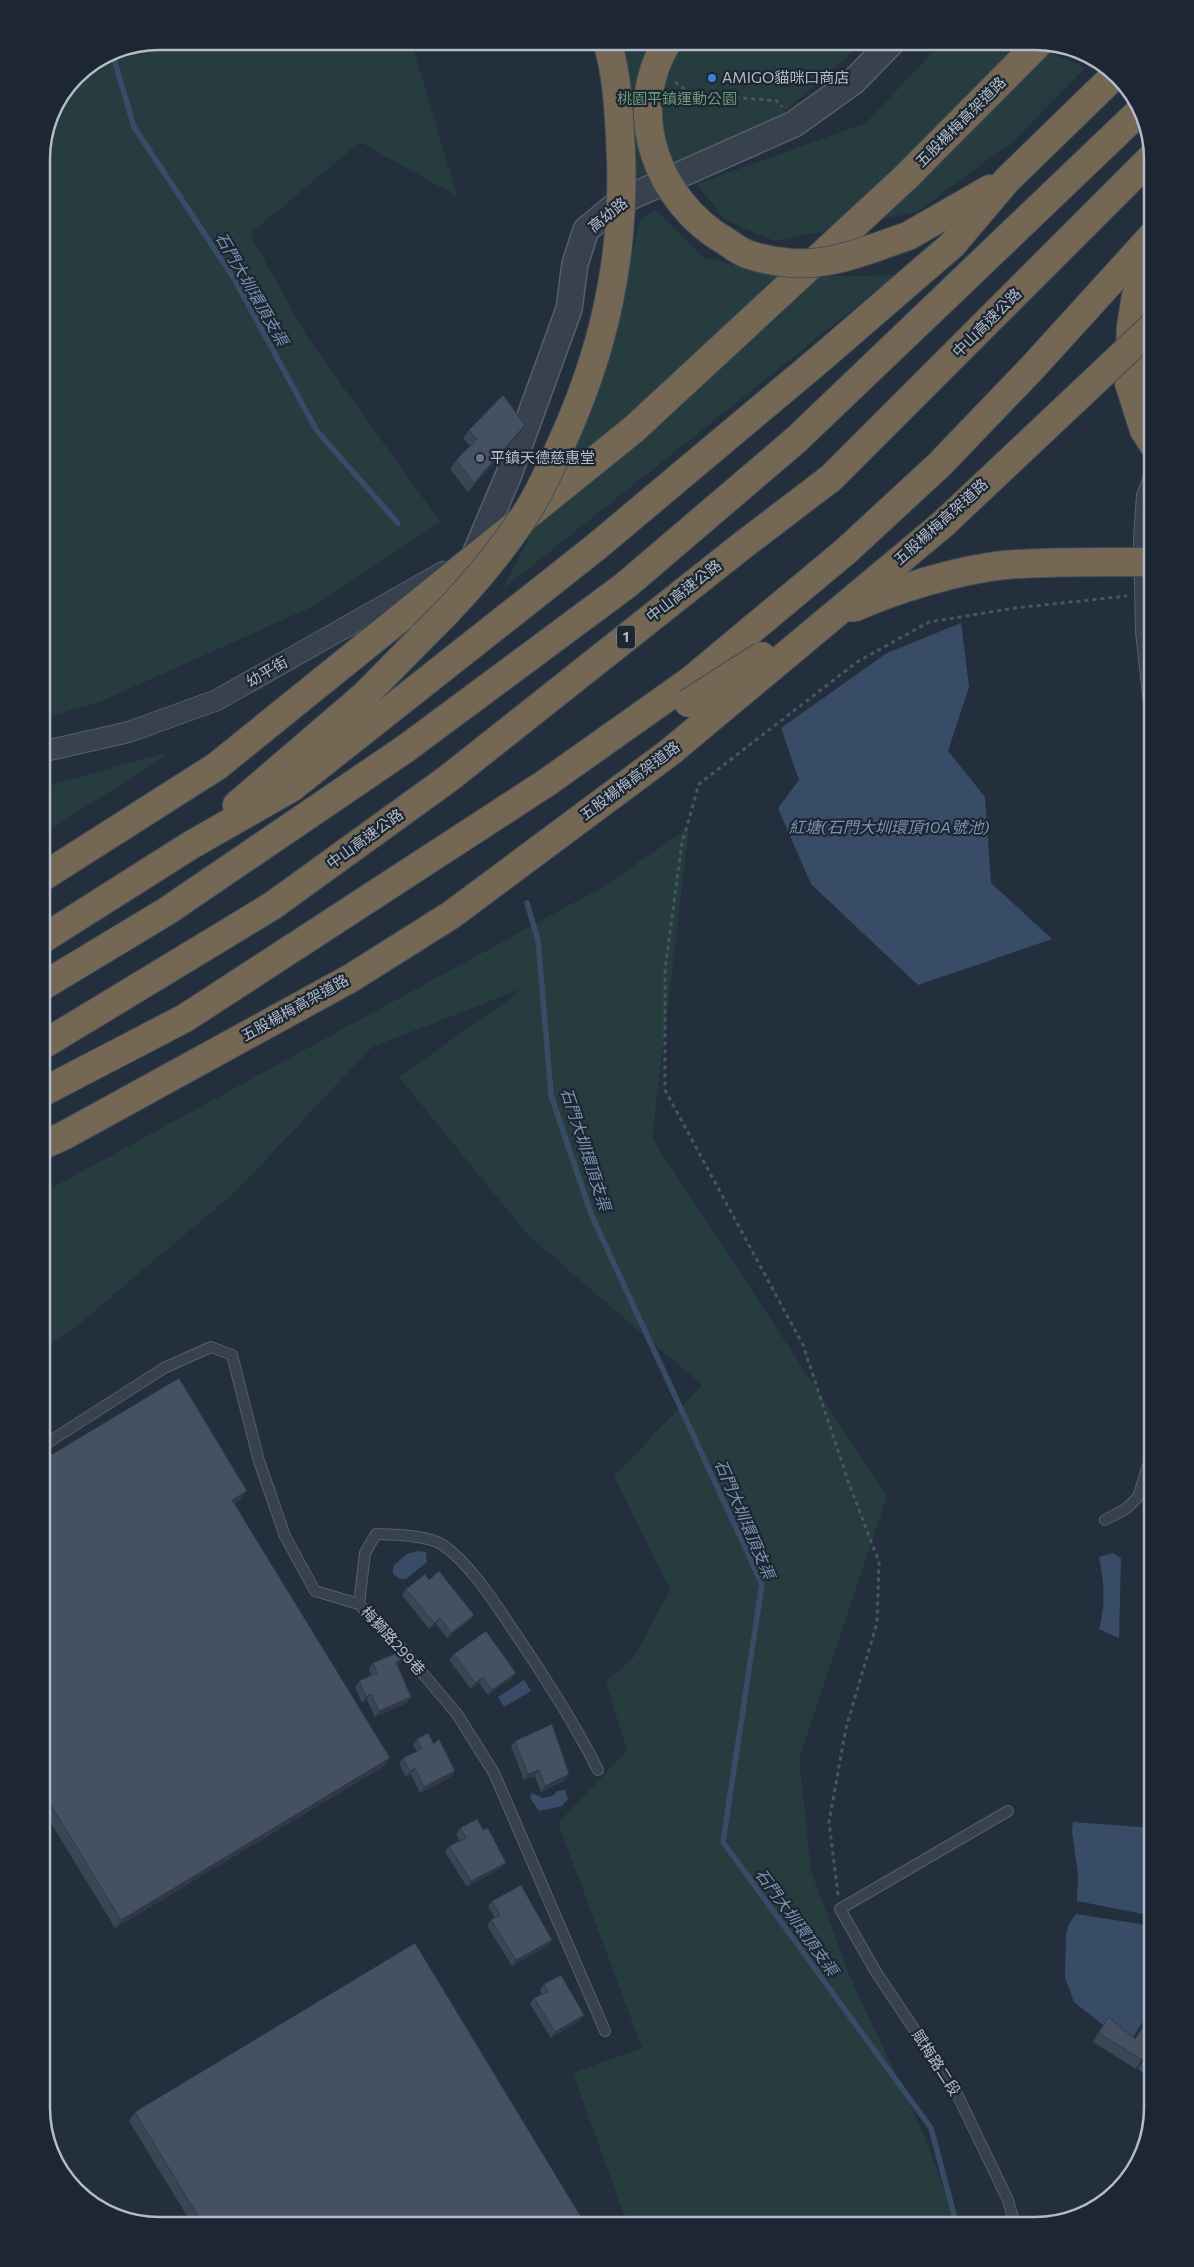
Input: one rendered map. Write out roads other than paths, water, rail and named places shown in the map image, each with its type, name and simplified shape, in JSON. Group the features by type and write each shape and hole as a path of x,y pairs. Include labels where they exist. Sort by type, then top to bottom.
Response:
{"highway":[{"path":"190,845 364,696 460,599 520,524 546,478 572,421 598,349 616,269 622,189 620,126 613,60 610,50"},
{"path":"664,50 648,93 650,142 660,170 677,200 707,231 749,255 791,263 830,262 908,236 1007,180"},
{"name":"五股楊梅高架道路","path":"50,872 217,766 634,429 906,177 1032,50"},
{"path":"50,934 190,845 292,788 596,547 820,359 952,245 1007,180 1110,80"},
{"path":"50,982 167,910 405,749 626,585 798,440 1135,115"},
{"name":"中山高速公路","path":"50,1041 272,906 449,778 742,545 831,478 1144,165"},
{"path":"50,1088 184,1018 546,783 690,681 846,552 940,464 1144,245"},
{"path":"1144,280 1136,296 1131,327 1129,384 1144,430"},
{"name":"五股楊梅高架道路","path":"50,1142 351,978 451,915 670,752 943,524 1144,334"},
{"path":"414,870 554,794 798,633 859,605 924,582 1002,565 1144,562"}],"street":[{"name":"高幼路","path":"476,552 509,474 569,309 575,264 586,230 621,201 794,124 854,81 885,50"},
{"name":"幼平街","path":"50,750 129,732 217,700 476,552"}],"lane":[{"path":"1144,490 1142,495 1140,595 1144,660"},
{"name":"梅獅路299巷","path":"50,1441 164,1368 210,1346 232,1355 259,1460 285,1536 315,1591 359,1604 403,1650 457,1714 494,1773 605,2031"},
{"path":"1105,1520 1127,1508 1138,1496 1144,1478"},
{"path":"359,1604 365,1553 376,1534 416,1537 443,1545 480,1582 541,1671 581,1735 598,1770"},
{"name":"賦梅路二段","path":"1008,1811 840,1909 876,1972 956,2092 1008,2200 1013,2217"}],"water":[{"name":"紅塘(石門大圳環頂10A號池)","path":"961,623 969,687 948,751 985,797 991,883 1052,939 918,985 811,884 778,808 799,780 781,728 887,653"},
{"path":"418,1551 426,1552 427,1562 406,1579 400,1579 393,1574 393,1566 407,1554"},
{"path":"1113,1553 1121,1558 1119,1638 1099,1629 1104,1593 1099,1557"},
{"path":"524,1680 531,1691 504,1707 498,1697"},
{"path":"565,1790 568,1799 562,1806 539,1811 530,1798 532,1793 542,1798 553,1796 557,1791"},
{"path":"1073,1822 1144,1827 1144,1914 1077,1901 1078,1874 1072,1832"},
{"path":"1076,1914 1144,1925 1144,2020 1128,2045 1074,2002 1065,1977 1066,1935 1069,1924"},
{"path":"1144,2059 1144,2073 1138,2069"}],"waterway":[{"name":"石門大圳環頂支渠","path":"114,60 134,127 233,277 317,431 398,523"},
{"name":"石門大圳環頂支渠","path":"527,903 538,940 551,1095 591,1214 762,1584 723,1842 931,2128 955,2217"}],"place":[{"name":"AMIGO貓咪口商店","path":"712,78"},
{"name":"平鎮天德慈惠堂","path":"480,458"}],"park label":[{"name":"桃園平鎮運動公園","path":"677,99"}]}
